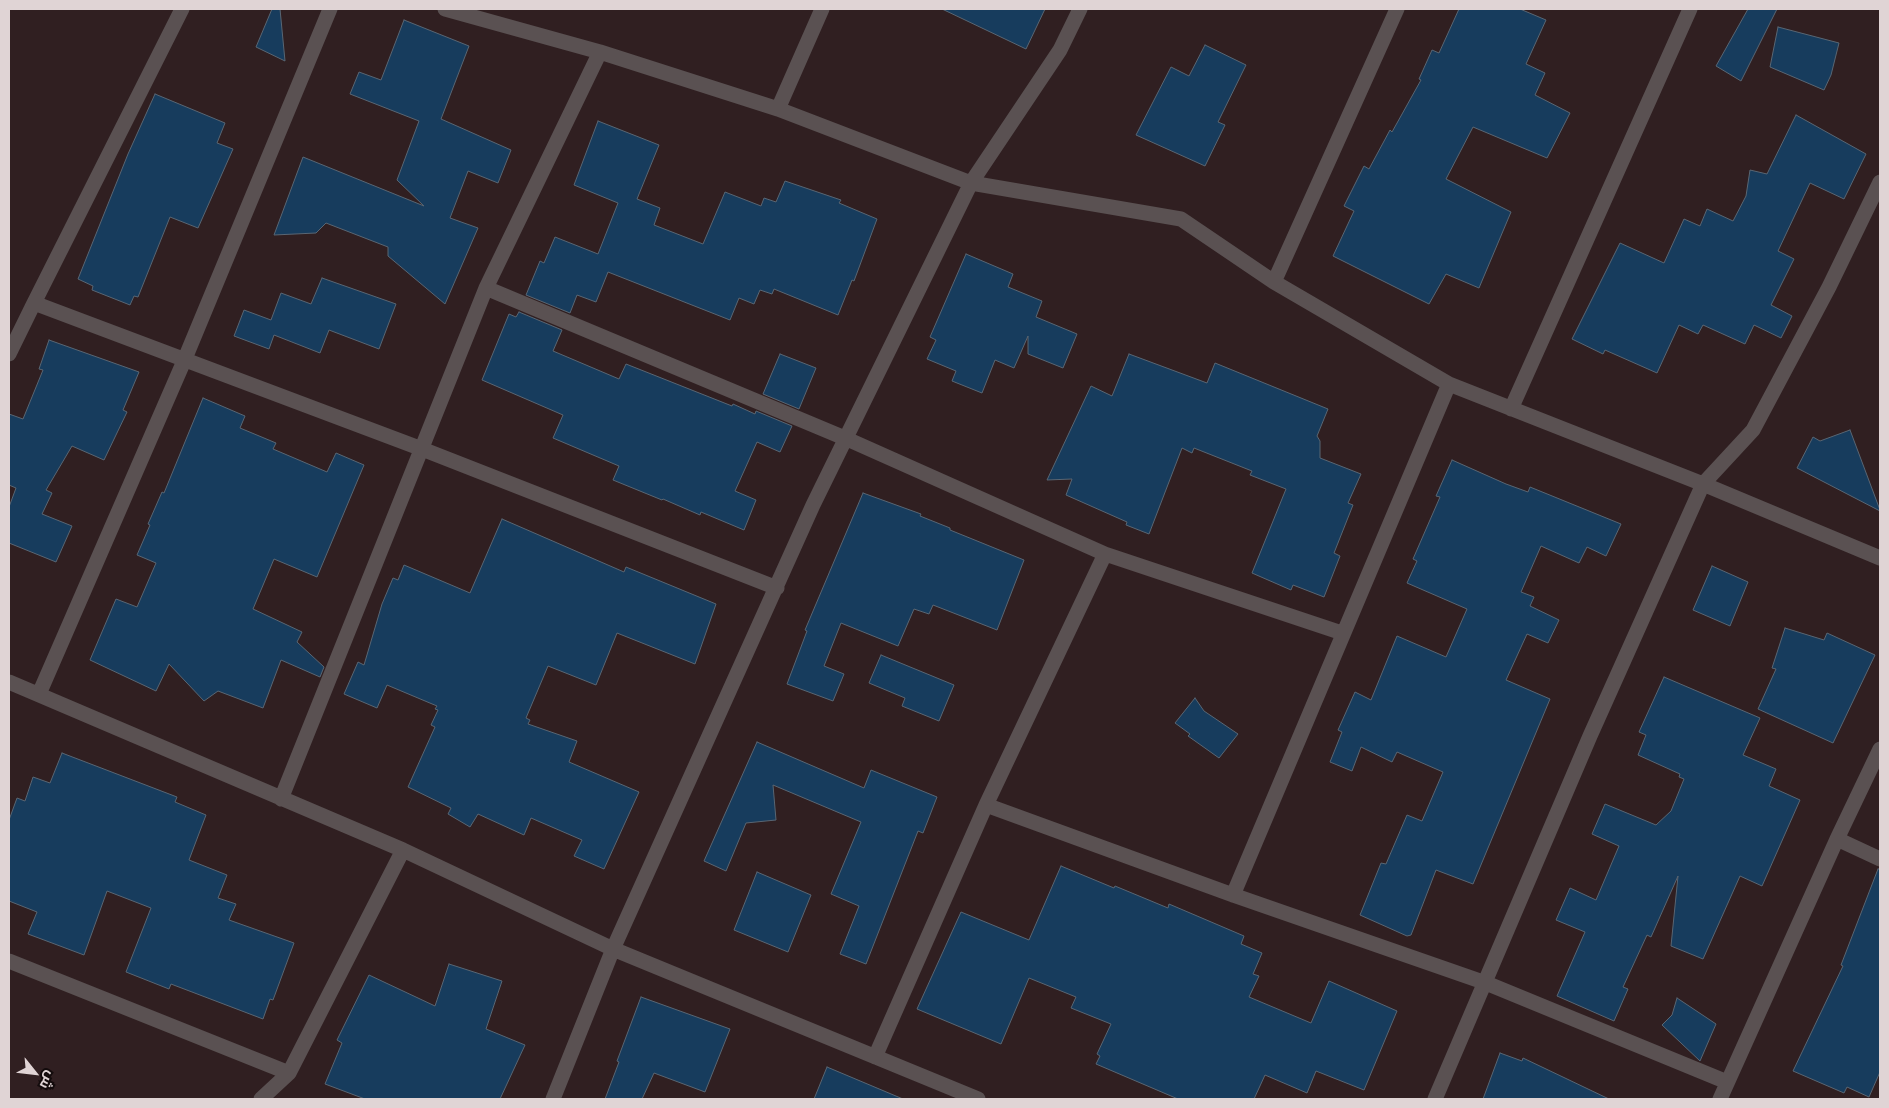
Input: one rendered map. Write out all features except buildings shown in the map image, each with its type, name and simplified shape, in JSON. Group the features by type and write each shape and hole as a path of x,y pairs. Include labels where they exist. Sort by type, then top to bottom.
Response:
{"street":[{"path":"9,354 182,9"},
{"path":"40,694 184,361 330,9"},
{"path":"445,9 600,52 778,109 971,183 1181,220 1274,282 1449,384 1703,484 1880,558"},
{"path":"778,109 822,9"},
{"path":"553,1099 613,949 813,505 848,439 971,183 1060,50 1080,9"},
{"path":"1274,282 1397,9"},
{"path":"1511,409 1690,9"},
{"path":"281,799 486,288 600,52"},
{"path":"1435,1099 1590,736 1703,484 1753,430 1829,287 1880,182"},
{"path":"486,288 848,439 1105,554 1342,632"},
{"path":"34,303 422,449 777,588"},
{"path":"1233,895 1342,632 1449,384"},
{"path":"875,1057 986,805 1105,554"},
{"path":"9,682 403,850 613,949 978,1099"},
{"path":"1720,1099 1880,749"},
{"path":"986,805 1233,895 1486,983 1727,1082"},
{"path":"1837,840 1880,859"},
{"path":"261,1099 288,1073 403,850"},
{"path":"9,961 288,1073"}]}
